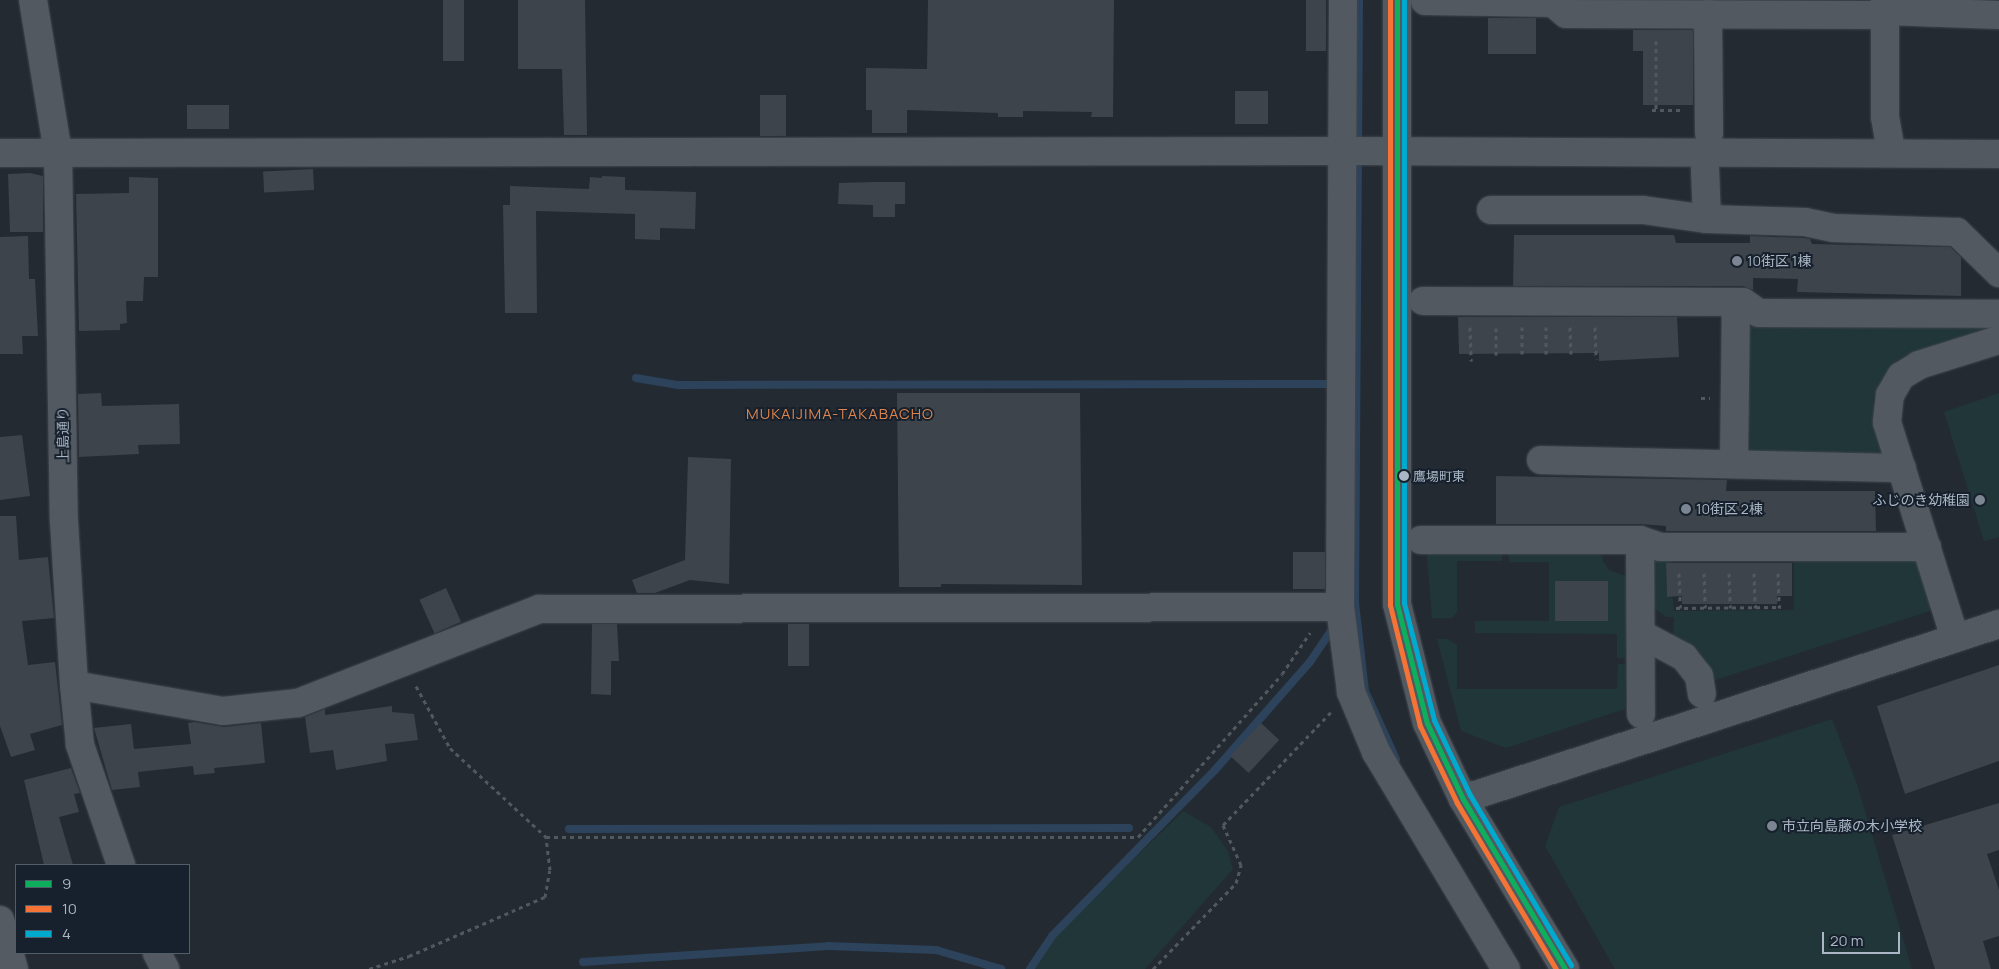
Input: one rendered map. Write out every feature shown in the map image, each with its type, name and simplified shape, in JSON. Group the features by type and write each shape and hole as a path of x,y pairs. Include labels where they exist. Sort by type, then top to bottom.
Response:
{"main road":[{"path":"0,920 14,969"}],"street":[{"name":"上島通り","path":"33,0 58,152 64,521 74,685 80,745 121,864"},
{"path":"1344,0 1354,152 1341,384 1334,608 1350,692 1376,752 1506,969"},
{"path":"1397,0 1397,604 1427,723 1462,799 1566,969"},
{"path":"1425,1 1553,3 1566,14 1708,14 1885,9 1999,15"},
{"path":"1885,9 1885,118 1891,152"},
{"path":"1708,14 1709,133"},
{"path":"0,154 58,152 1891,152 1999,154"},
{"path":"1705,169 1707,218"},
{"path":"1491,210 1644,210 1707,218 1957,232 1999,273"},
{"path":"1423,301 1743,302 1758,313 1999,314"},
{"path":"1734,463 1736,302"},
{"path":"1955,638 1887,422 1890,395 1901,376 1919,365 1999,340"},
{"path":"1541,460 1902,468"},
{"path":"1421,540 1640,540 1660,547 1927,547"},
{"path":"1640,540 1641,714"},
{"path":"74,685 222,711 298,703 539,609 1334,608"},
{"path":"1462,799 1999,624"},
{"path":"1641,634 1684,657 1698,676 1702,694"},
{"path":"157,954 164,969"}],"path":[{"path":"1656,14 1656,110"},
{"path":"1470,301 1471,361"},
{"path":"1729,547 1755,608"},
{"path":"1729,547 1780,608 1678,608 1729,547"},
{"path":"1704,608 1729,547"},
{"path":"1729,547 1730,608"},
{"path":"546,837 1138,837 1282,674 1334,608"},
{"path":"369,969 409,956 545,897 550,870 546,837 450,748 404,663"},
{"path":"1153,969 1236,883 1241,865 1223,825 1350,692"}],"green space":[{"path":"1754,322 1990,326 1991,329 1919,350 1896,361 1873,398 1882,450 1873,459 1750,460 1747,333"},
{"name":"ふじのき幼稚園","path":"1999,393 1999,537 1984,541 1944,412"},
{"path":"1502,544 1502,561 1457,561 1457,612 1452,618 1432,618 1426,545"},
{"path":"1508,544 1600,544 1603,561 1609,570 1628,577 1625,658 1617,658 1617,634 1475,633 1475,621 1549,621 1549,562 1509,562"},
{"path":"1916,554 1932,607 1930,611 1712,681 1695,649 1673,635 1674,617 1666,617 1652,606 1652,568 1656,558 1672,556 1672,564 1666,564 1667,597 1673,598 1674,611 1794,610 1794,555"},
{"path":"1437,639 1447,639 1457,645 1457,689 1617,689 1618,664 1625,664 1625,709 1506,748 1461,731"},
{"name":"市立向島藤の木小学校","path":"1832,719 1857,784 1912,969 1615,969 1545,846 1559,807"},
{"path":"1183,811 1211,827 1228,851 1233,869 1145,969 1033,969 1062,929"}],"building":[{"path":"443,0 464,0 464,61 443,61"},
{"path":"518,0 585,0 587,135 564,135 562,69 518,69"},
{"path":"928,0 1114,0 1113,117 1091,117 1092,112 1023,111 1023,117 998,117 998,113 907,110 907,133 872,133 872,110 866,110 866,68 927,69"},
{"path":"1306,0 1326,0 1326,51 1306,51"},
{"path":"1488,18 1536,18 1536,54 1488,54"},
{"path":"1633,30 1693,30 1693,105 1643,105 1643,51 1633,51"},
{"path":"1235,91 1268,91 1268,124 1235,124"},
{"path":"760,95 786,95 786,136 760,136"},
{"path":"187,105 229,105 229,129 187,129"},
{"path":"313,169 314,190 264,193 263,172"},
{"path":"30,173 43,176 43,232 10,232 8,174"},
{"path":"602,176 625,177 625,190 696,192 695,229 660,228 660,240 635,239 635,214 536,211 537,313 505,313 503,205 510,205 510,186 589,189 590,177 602,178"},
{"path":"129,177 158,178 158,277 144,277 143,301 126,301 127,323 120,324 120,330 79,331 76,194 129,193"},
{"path":"905,182 905,204 895,204 895,217 873,217 873,205 838,204 839,183"},
{"name":"10街区 1棟","path":"1514,235 1674,235 1676,243 1750,243 1750,236 1803,238 1810,239 1812,244 1950,247 1961,257 1961,296 1797,292 1798,279 1753,278 1753,290 1743,286 1513,286"},
{"path":"28,236 29,279 35,279 38,336 22,336 23,354 0,354 0,237"},
{"path":"1458,317 1677,317 1679,357 1599,361 1599,353 1459,354"},
{"path":"101,393 102,406 179,404 180,444 138,445 139,454 79,457 78,394"},
{"path":"897,393 1080,393 1082,585 941,584 941,587 899,587"},
{"path":"22,435 30,496 0,500 0,437"},
{"path":"688,457 731,459 729,584 690,580 655,593 637,593 632,580 685,560"},
{"name":"10街区 2棟","path":"1496,476 1727,480 1726,491 1875,491 1876,531 1666,531 1666,526 1640,524 1496,524"},
{"path":"0,516 16,516 19,560 48,557 54,618 22,621 28,665 55,662 62,725 30,734 35,750 11,757 0,726"},
{"path":"1293,552 1325,552 1325,589 1293,589"},
{"path":"1666,563 1792,563 1792,596 1777,596 1777,604 1682,604 1682,596 1667,597"},
{"path":"1555,581 1608,581 1608,621 1555,621"},
{"path":"446,588 461,622 435,634 420,600"},
{"path":"592,624 617,624 619,661 611,661 611,695 591,694"},
{"path":"788,624 809,624 809,666 788,666"},
{"path":"1999,665 1999,761 1905,794 1877,706"},
{"path":"392,706 392,712 414,714 418,740 385,744 387,761 336,770 333,750 310,753 305,717 325,709 325,715"},
{"path":"194,722 224,727 261,723 265,763 214,768 215,773 194,775 193,766 138,772 140,787 112,790 94,728 131,724 134,749 191,744 188,723"},
{"path":"1261,723 1279,740 1249,773 1230,756"},
{"path":"71,768 80,793 74,794 79,812 59,817 73,864 44,864 24,780"},
{"path":"1999,803 1999,850 1987,854 1999,890 1999,936 1983,941 1991,969 1935,969 1892,835"}],"waterway":[{"path":"1359,0 1355,603 1365,691 1396,759"},
{"path":"636,378 678,385 1336,384"},
{"path":"1030,969 1052,936 1215,770 1310,662 1331,631"},
{"path":"569,829 1129,828"},
{"path":"583,962 828,946 936,950 1001,969"}],"transit line":[{"name":"10","path":"1390,0 1390,605 1420,726 1457,803 1556,969"},
{"name":"9","path":"1397,0 1397,604 1427,723 1463,799 1565,969"},
{"name":"4","path":"1404,0 1404,603 1434,720 1470,795 1571,965"}],"place":[{"name":"10街区 1棟","path":"1737,261"},
{"name":"鷹場町東","path":"1404,476"},
{"name":"ふじのき幼稚園","path":"1980,500"},
{"name":"10街区 2棟","path":"1686,509"},
{"name":"市立向島藤の木小学校","path":"1772,826"}],"district":[{"name":"MUKAIJIMA-TAKABACHO","path":"840,414"}]}
